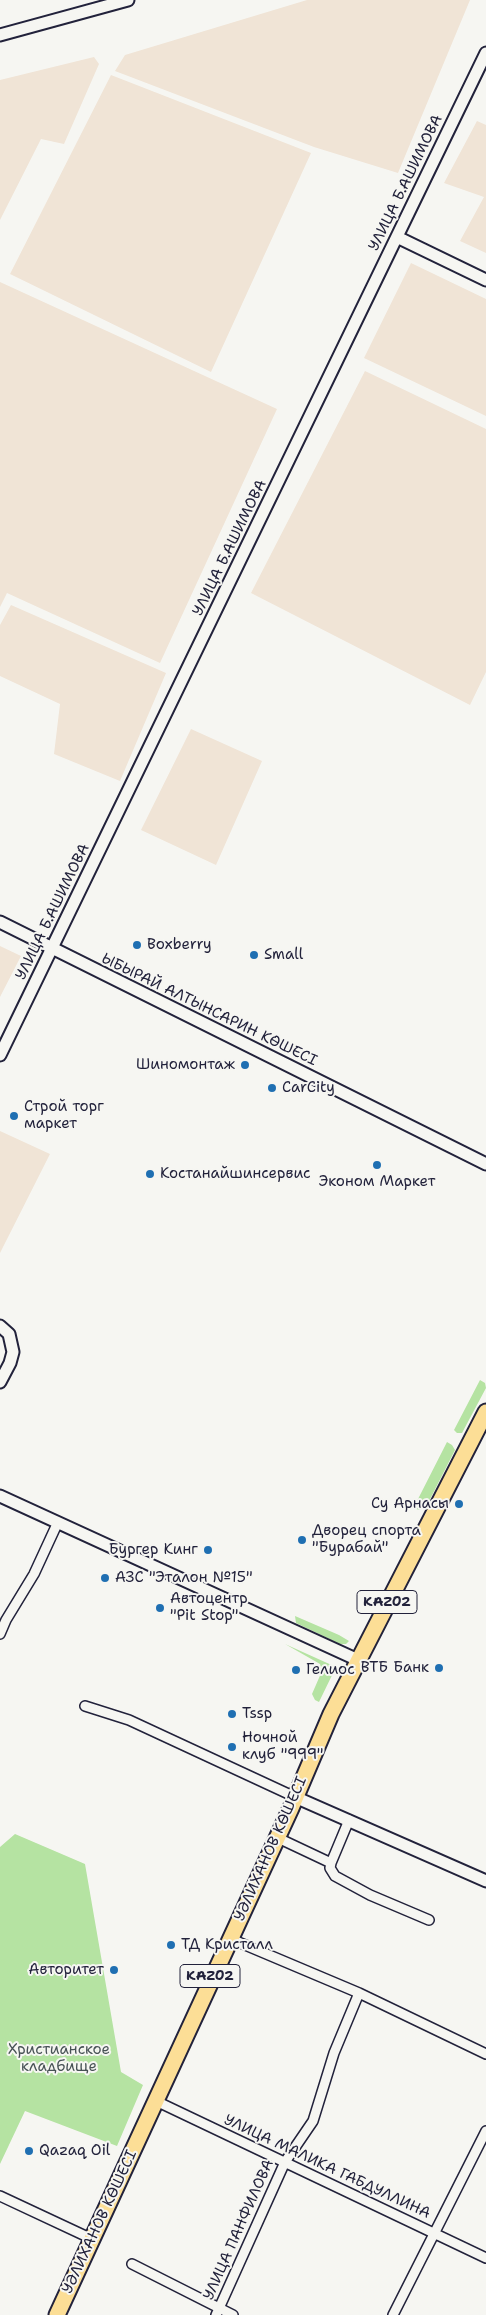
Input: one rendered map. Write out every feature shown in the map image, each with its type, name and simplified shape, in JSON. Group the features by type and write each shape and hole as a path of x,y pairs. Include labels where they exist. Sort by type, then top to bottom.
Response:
{"highway":[{"name":"УӘЛИХАНОВ КӨШЕСІ","path":"232,1939 331,1714 486,1412"},
{"name":"KАZ02","path":"129,2156 137,2134 289,1806 295,1797"},
{"name":"KАZ02","path":"156,2101 232,1939"},
{"name":"УӘЛИХАНОВ КӨШЕСІ","path":"57,2315 156,2101"}],"street":[{"path":"0,35 128,0"},
{"name":"УЛИЦА Б.АШИМОВА","path":"0,1054 486,53"},
{"path":"397,237 486,280"},
{"name":"ЫБЫРАЙ АЛТЫНСАРИН КӨШЕСІ","path":"0,922 486,1164"},
{"path":"0,1326 9,1334 12,1340 12,1357 0,1382"},
{"path":"0,1496 358,1660"},
{"path":"0,1634 6,1620 34,1574 58,1522"},
{"path":"85,1706 128,1720 295,1797 486,1881"},
{"path":"349,1820 331,1863 330,1868 335,1876 370,1895 429,1920"},
{"path":"278,1838 331,1863"},
{"path":"232,1939 359,1993 486,2054"},
{"name":"УЛИЦА ПАНФИЛОВА","path":"217,2312 285,2162 313,2121 334,2053 359,1993"},
{"name":"УЛИЦА МАЛИКА ГАБДУЛЛИНА","path":"156,2101 486,2258"},
{"path":"393,2315 486,2131"},
{"path":"0,2196 92,2239"},
{"path":"132,2264 217,2312 233,2315"}],"shaded area":[{"path":"307,0 470,0 398,173 314,147 115,71 125,55"},
{"path":"94,57 99,64 64,144 41,139 0,220 0,80"},
{"path":"111,75 311,153 211,372 10,274"},
{"path":"477,121 486,125 486,253 460,241 484,197 444,183"},
{"path":"411,263 486,299 486,416 364,358"},
{"path":"0,282 277,409 160,663 7,593 0,607"},
{"path":"365,371 486,429 486,672 470,705 251,593"},
{"path":"11,605 166,673 120,781 54,754 60,704 0,676 0,625"},
{"path":"191,729 262,761 216,865 141,830"},
{"path":"0,946 21,956 0,997"},
{"path":"0,1131 50,1154 0,1253"}],"green space":[{"path":"480,1380 485,1383 486,1388 462,1433 457,1433 454,1430"},
{"path":"447,1442 455,1450 427,1505 420,1510 416,1509 419,1503 417,1501"},
{"path":"295,1616 349,1641 346,1644 340,1644 296,1623"},
{"path":"285,1644 336,1667 319,1702 315,1700 312,1694 322,1671 320,1664"},
{"name":"Христианское кладбище","path":"15,1834 85,1864 121,2072 143,2085 117,2146 25,2111 0,2164 0,1847"}],"place":[{"name":"Boxberry","path":"137,945"},
{"name":"Small","path":"254,955"},
{"name":"Шиномонтаж","path":"245,1065"},
{"name":"CarCity","path":"272,1088"},
{"name":"Строй торг маркет","path":"14,1116"},
{"name":"Эконом Маркет","path":"377,1165"},
{"name":"Костанайшинсервис","path":"150,1174"},
{"name":"Су Арнасы","path":"459,1504"},
{"name":"Дворец спорта \"Бурабай\"","path":"302,1540"},
{"name":"Бургер Кинг","path":"208,1550"},
{"name":"АЗС \"Эталон №15\"","path":"105,1578"},
{"name":"Автоцентр \"Pit Stop\"","path":"160,1608"},
{"name":"ВТБ Банк","path":"439,1668"},
{"name":"Гелиос","path":"296,1670"},
{"name":"Tssp","path":"232,1714"},
{"name":"Ночной клуб \"999\"","path":"232,1747"},
{"name":"ТД Кристалл","path":"171,1945"},
{"name":"Авторитет","path":"114,1970"},
{"name":"Qazaq Oil","path":"29,2151"}]}
